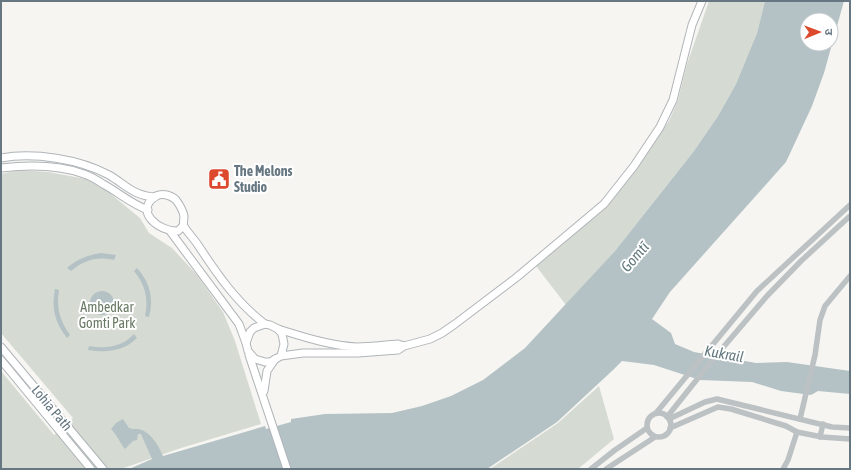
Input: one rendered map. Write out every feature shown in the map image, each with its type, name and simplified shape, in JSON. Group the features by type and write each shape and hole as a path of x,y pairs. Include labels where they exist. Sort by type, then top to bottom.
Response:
{"main road":[{"path":"248,351 255,359 260,362 265,362 278,358 303,354 358,353 398,350 404,346 430,339 442,333 517,277 604,204 634,166 660,127 674,100 692,25 702,1"},
{"path":"1,158 13,156 43,156 84,165 108,175 139,195 155,197 164,194 172,196 184,215 183,226 178,231 170,232"},
{"path":"1,168 31,166 62,169 83,174 104,184 138,206 148,210"},
{"path":"155,197 150,202 148,210 149,217 154,223 170,232 239,324 287,469"},
{"path":"183,226 240,302 265,324 308,338 343,346 359,347 398,344 404,346"},
{"path":"246,343 250,332 254,328 265,324"},
{"path":"263,396 264,382 267,371 278,358 284,344 282,334 278,329"},
{"name":"Lohia Path","path":"1,347 103,469"},
{"name":"Lohia Path","path":"1,360 91,469"}],"street":[{"path":"655,437 647,428 648,419 656,413 757,291 850,205"},
{"path":"668,418 714,358 768,296 850,216"},
{"path":"801,417 815,355 820,320 825,306 850,276"},
{"path":"668,418 705,402 717,399 731,401 780,415 801,417 832,427 850,428"},
{"path":"606,469 655,437 664,436 670,428 718,407 731,409 786,426 797,432 820,437 850,439"},
{"path":"656,413 662,414 668,418 670,428"},
{"path":"778,424 780,415"},
{"path":"820,437 822,424"},
{"path":"591,469 647,428"},
{"path":"783,469 788,460 797,432"}],"green space":[{"path":"709,1 765,1 757,33 736,84 718,116 694,151 615,251 566,305 536,266 608,205 669,121 678,100 687,64"},
{"name":"Ambedkar Gomti Park","path":"19,170 48,172 86,179 107,191 140,218 149,233 172,248 197,275 223,312 235,341 261,424 181,448 121,469 1,469 1,371 54,435 73,418 1,333 1,174"},
{"path":"599,386 614,439 578,469 490,469 558,423"}],"water":[{"name":"Gomtī","path":"765,1 844,1 839,19 839,12 799,12 799,52 830,52 812,106 786,162 670,292 652,319 671,333 675,344 694,352 756,363 787,362 850,371 850,394 818,391 811,395 781,391 752,382 700,380 654,365 622,361 557,422 487,469 129,469 152,459 141,434 138,434 137,440 133,441 125,449 123,447 111,429 116,423 123,419 129,428 140,429 149,434 163,456 265,426 266,429 291,422 291,419 325,414 392,413 422,406 451,396 483,380 525,348 615,251 694,151 718,116 736,84 757,33"},
{"path":"101,253 116,255 114,260 102,258 96,259 81,264 71,271 67,268 83,258"},
{"path":"137,268 145,279 150,291 151,304 149,317 145,316 147,304 145,292 141,281 134,271"},
{"path":"55,289 59,290 58,303 61,319 70,335 67,338 55,315"},
{"path":"102,291 111,294 114,303 111,312 102,315 93,312 90,303 93,294"},
{"path":"134,334 137,338 127,346 108,351 88,350 89,346 108,347 119,344"}],"place":[{"name":"The Melons Studio","path":"219,179"}],"water label":[{"name":"Kukrail","path":"724,354"}]}
